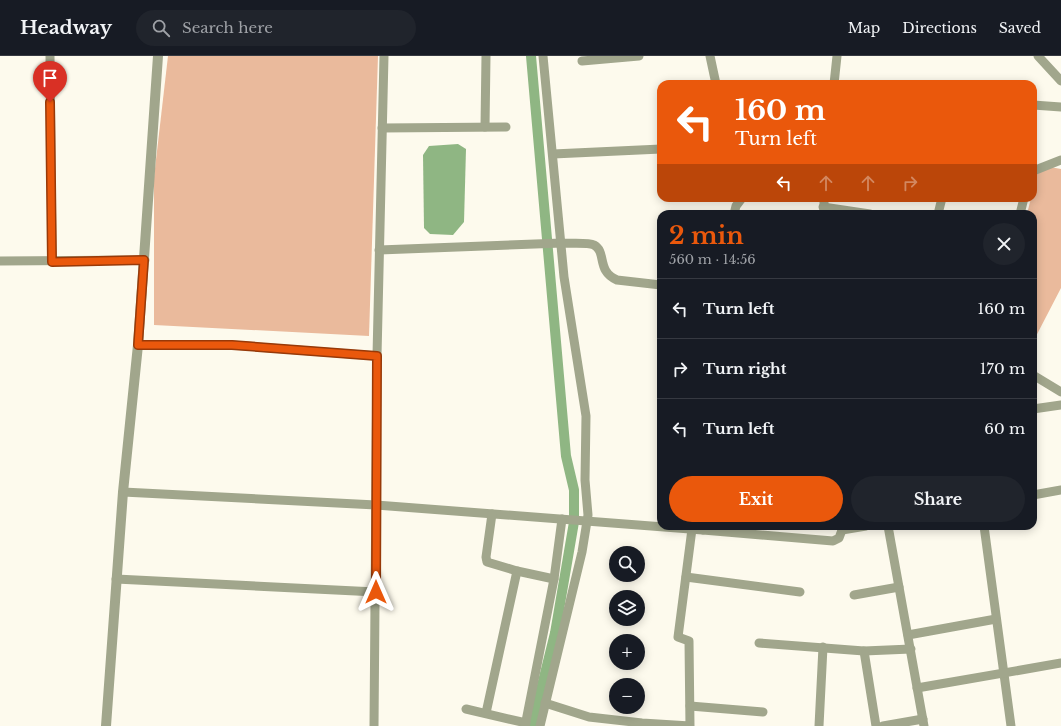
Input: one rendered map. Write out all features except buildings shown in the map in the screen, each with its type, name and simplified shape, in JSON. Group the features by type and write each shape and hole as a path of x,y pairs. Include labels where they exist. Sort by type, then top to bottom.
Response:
{"street":[{"path":"50,56 52,262"},
{"path":"106,726 123,492 138,345 158,56"},
{"path":"374,726 373,666 376,592 377,356 384,56"},
{"path":"485,127 486,56"},
{"path":"540,726 582,552 585,521 586,416 558,244 553,154 543,56"},
{"path":"582,61 639,56"},
{"path":"710,56 715,80"},
{"path":"834,80 837,56"},
{"path":"1038,56 1061,81"},
{"path":"1037,105 1061,107"},
{"path":"382,128 506,127"},
{"path":"553,154 657,149"},
{"path":"1037,169 1061,160"},
{"path":"824,206 847,210"},
{"path":"379,250 558,244 594,245 601,257 605,272 617,280 657,285"},
{"path":"0,261 52,262 144,260"},
{"path":"138,345 232,345 377,356"},
{"path":"1037,377 1061,392"},
{"path":"1037,408 1061,405"},
{"path":"1037,494 1061,490"},
{"path":"123,492 376,505 657,526"},
{"path":"492,514 486,560 489,564 554,578"},
{"path":"466,709 525,724 554,578 564,519"},
{"path":"546,703 589,717 642,723 690,726 689,641 678,638 692,530"},
{"path":"723,530 833,541 839,538 841,530"},
{"path":"883,726 924,723 889,530"},
{"path":"985,530 1011,726"},
{"path":"486,714 516,571"},
{"path":"686,577 800,592"},
{"path":"116,579 376,592"},
{"path":"854,595 899,587"},
{"path":"908,635 996,619"},
{"path":"759,643 823,647 864,652 910,649"},
{"path":"819,726 823,647"},
{"path":"864,652 876,726"},
{"path":"918,688 1061,663"},
{"path":"690,706 763,712"}],"shaded area":[{"path":"168,56 378,56 369,336 154,325 154,177"},
{"path":"458,144 466,149 464,222 453,235 430,234 424,228 423,155 429,146"},
{"path":"1039,165 1061,169 1061,288 1037,334 1037,210 1028,210 1030,202 1037,202 1037,173"}],"waterway":[{"path":"531,56 566,456 574,490 574,522 555,633 532,726"}],"route":[{"path":"50,102 52,262 144,260 138,345 232,345 377,356 376,592"}]}
